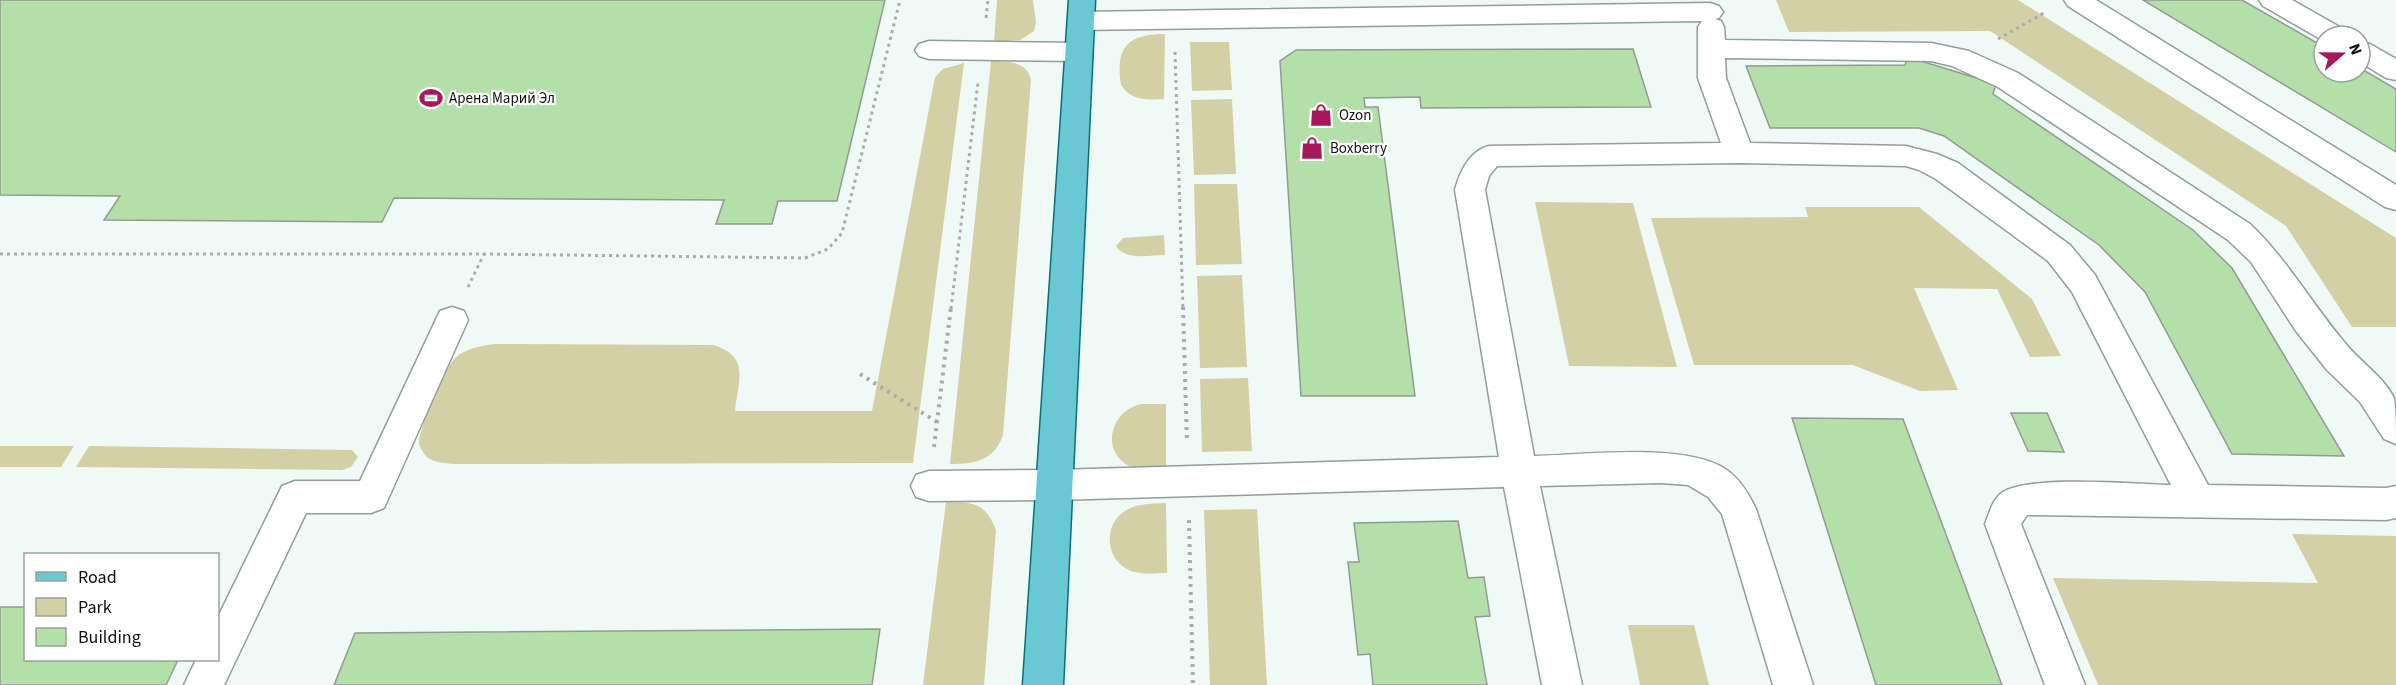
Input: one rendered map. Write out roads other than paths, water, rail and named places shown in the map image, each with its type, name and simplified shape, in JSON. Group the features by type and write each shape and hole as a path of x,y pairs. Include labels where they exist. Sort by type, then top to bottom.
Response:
{"main road":[{"path":"1044,685 1080,24"}],"lane":[{"path":"2077,0 2396,199"},
{"path":"2272,0 2314,24"},
{"path":"929,50 982,51 1080,24 1174,20 1232,10 1708,6 1712,78 1739,153"},
{"path":"1712,49 1931,52 1959,58 2008,80 2239,232 2262,254 2308,322 2339,360 2372,392 2396,429"},
{"path":"2372,57 2396,71"},
{"path":"1562,685 1519,471 1470,190 1473,176 1489,156 1739,153 1905,156 1927,161 1947,171 2059,253 2084,284 2197,500"},
{"path":"219,654 295,497 371,497 452,320"},
{"path":"929,486 1055,485 1681,468 1709,477 1732,497 1743,522 1792,685"},
{"path":"2065,685 2003,524 2008,509 2019,500 2038,498 2386,504 2396,502"},
{"path":"204,685 216,661"}],"place":[{"name":"Арена Марий Эл","path":"431,98"},
{"name":"Ozon","path":"1321,115"},
{"name":"Boxberry","path":"1312,148"}]}
